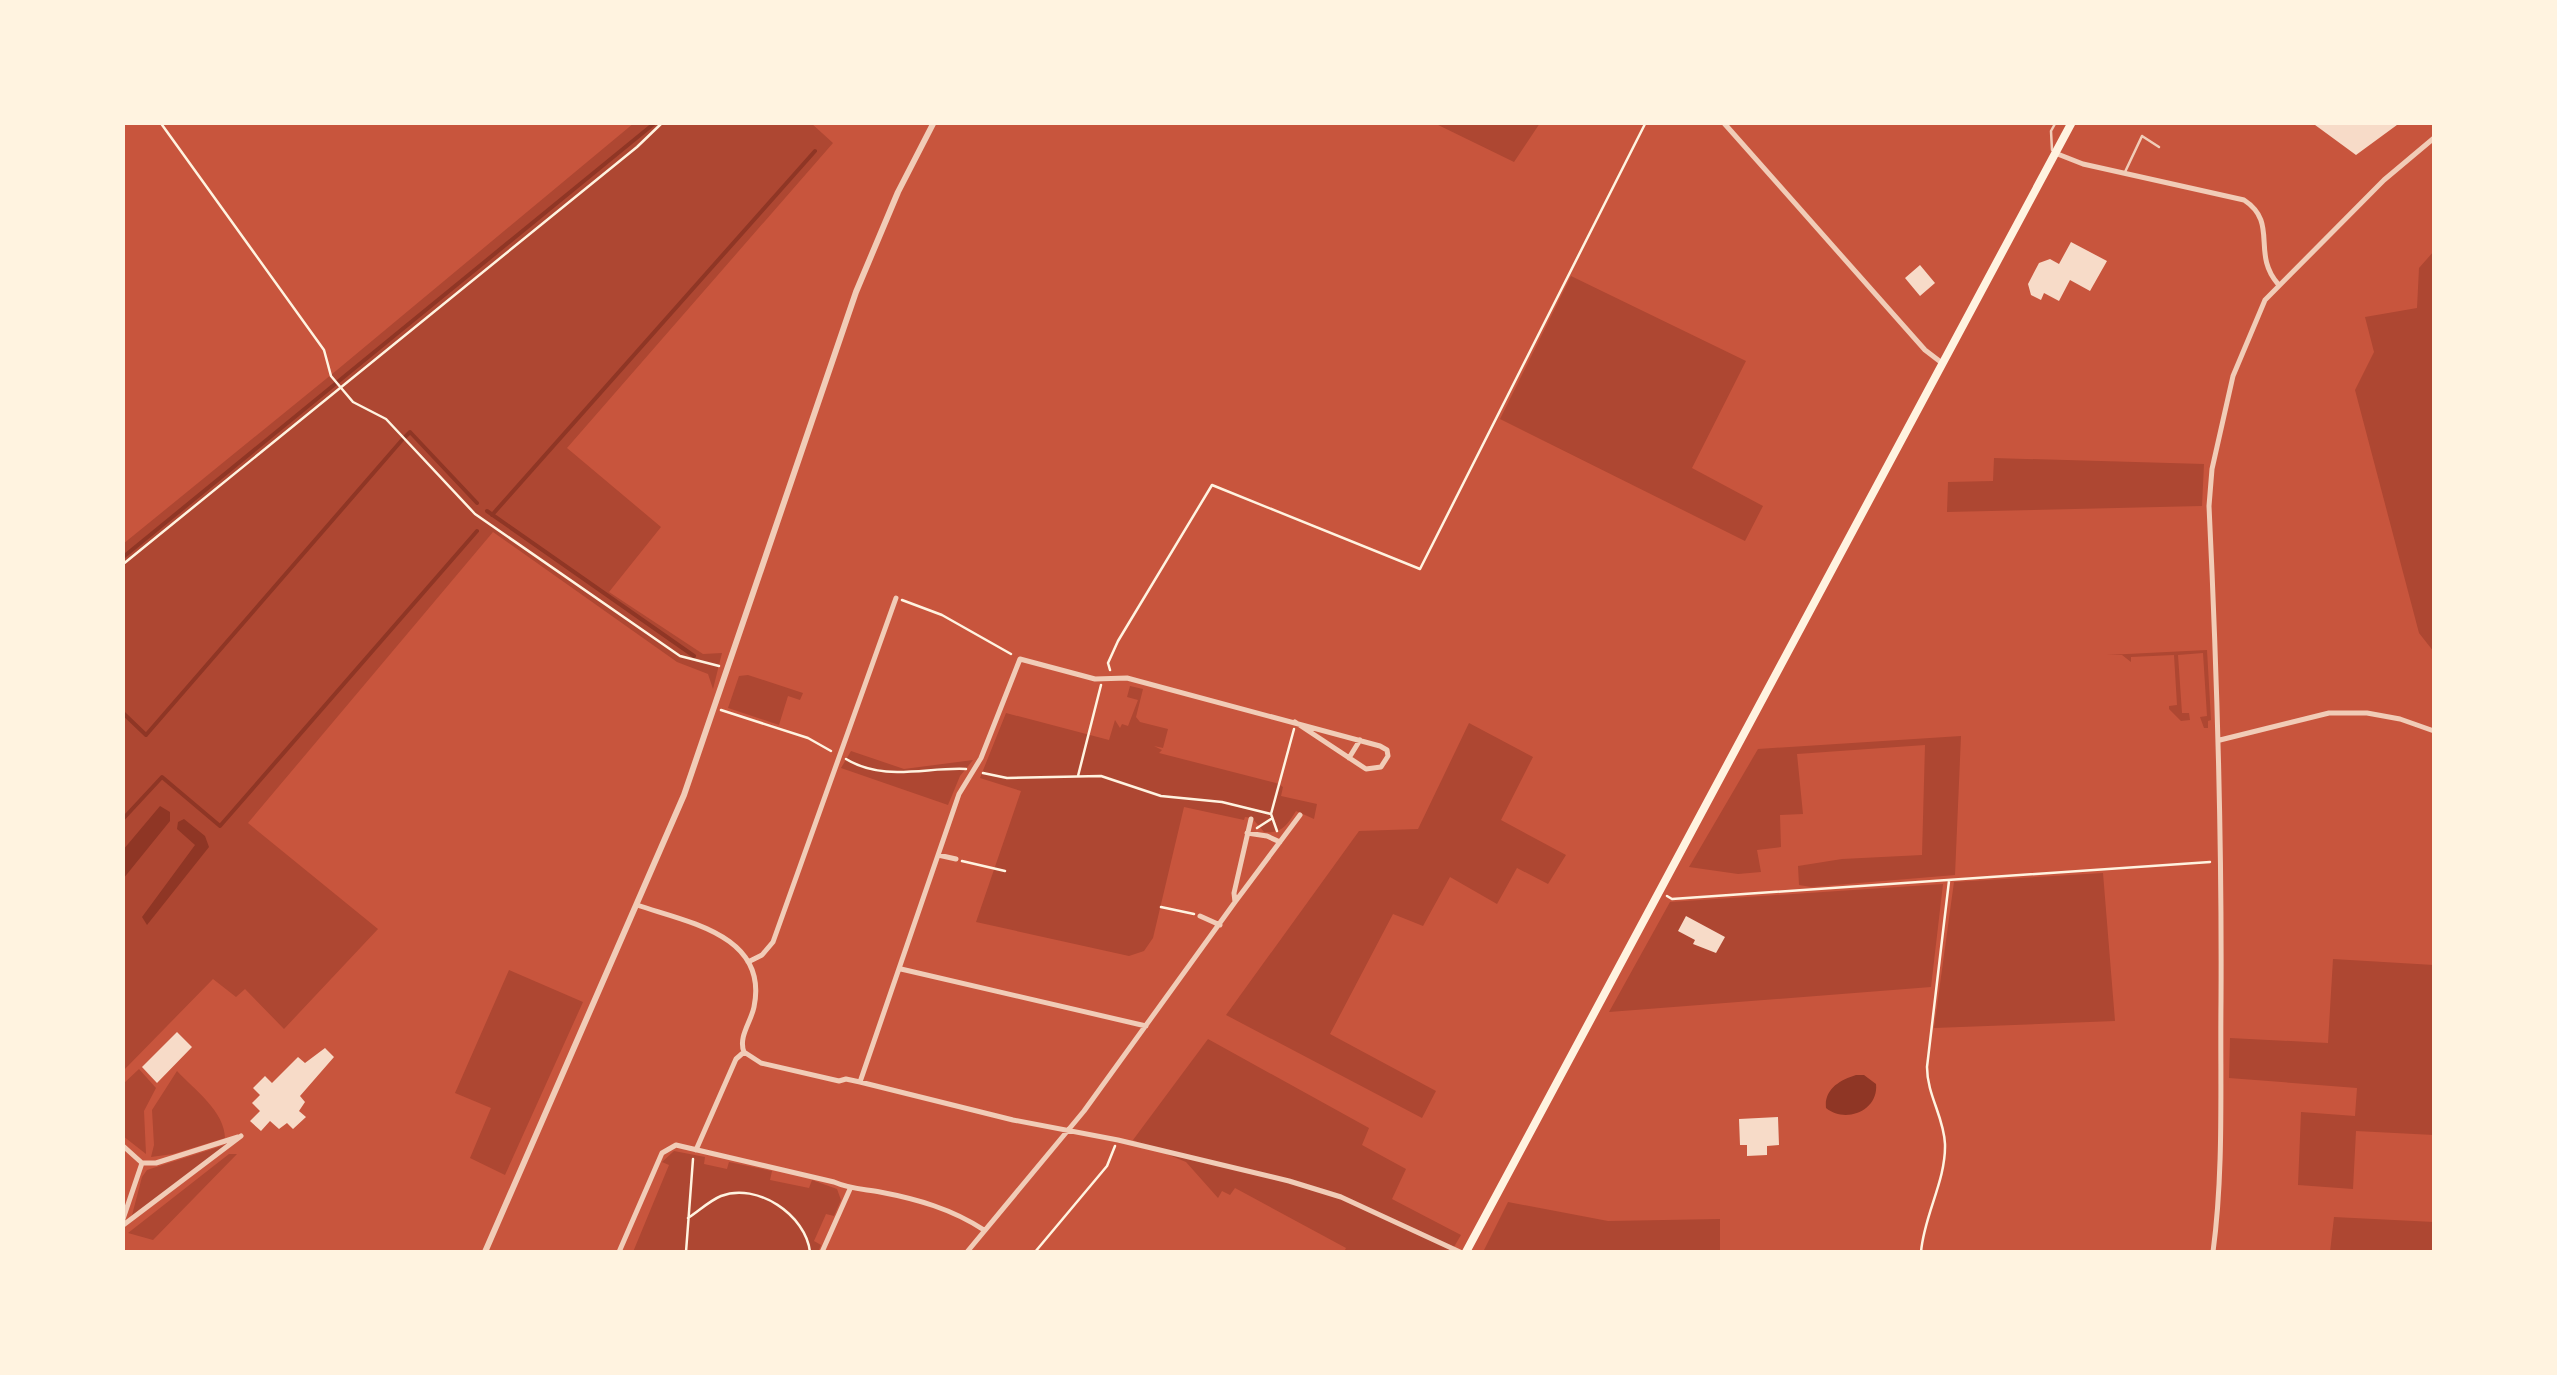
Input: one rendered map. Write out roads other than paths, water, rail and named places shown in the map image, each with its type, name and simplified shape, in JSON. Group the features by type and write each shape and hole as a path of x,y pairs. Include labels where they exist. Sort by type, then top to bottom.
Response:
{"main road":[{"path":"1463,1252 2072,122"}],"street":[{"path":"484,1252 684,794 856,292 898,192 934,122"},
{"path":"1723,122 1926,350 1942,363"},
{"path":"2213,1252 2220,1174 2222,862 2209,506 2212,470 2234,376 2264,300 2384,180 2434,138"},
{"path":"2054,154 2244,200 2256,208 2263,220 2264,266 2278,284"},
{"path":"748,962 762,955 773,942 896,598"},
{"path":"860,1082 959,794 974,770 1020,659 1087,677 1127,678 1296,722 1383,748 1388,756 1381,767 1369,770 1296,722"},
{"path":"2220,740 2329,713 2367,712 2400,718 2434,731"},
{"path":"1350,758 1360,740"},
{"path":"967,1252 1070,1130 1300,815"},
{"path":"1235,902 1251,819"},
{"path":"1247,833 1280,842"},
{"path":"938,855 956,859"},
{"path":"638,905 722,935 748,962 755,996 741,1044 744,1052 761,1062 1290,1180 1341,1197 1463,1252"},
{"path":"1200,916 1221,925"},
{"path":"901,968 1146,1026"},
{"path":"696,1150 736,1059 744,1052"},
{"path":"122,1144 142,1163 241,1136 122,1224"},
{"path":"620,1252 662,1153 676,1145 834,1182 850,1190 878,1192 943,1208 984,1230"},
{"path":"122,1224 142,1163"},
{"path":"822,1252 850,1190"}],"lane":[{"path":"2054,154 2052,131 2056,122"},
{"path":"2125,173 2142,136 2159,147"}],"waterway":[{"path":"122,558 656,122"},
{"path":"492,515 815,151"},
{"path":"405,437 410,432 477,503"},
{"path":"122,712 146,735 402,440"},
{"path":"487,511 694,656"},
{"path":"122,820 162,777 220,826 477,531"}]}
